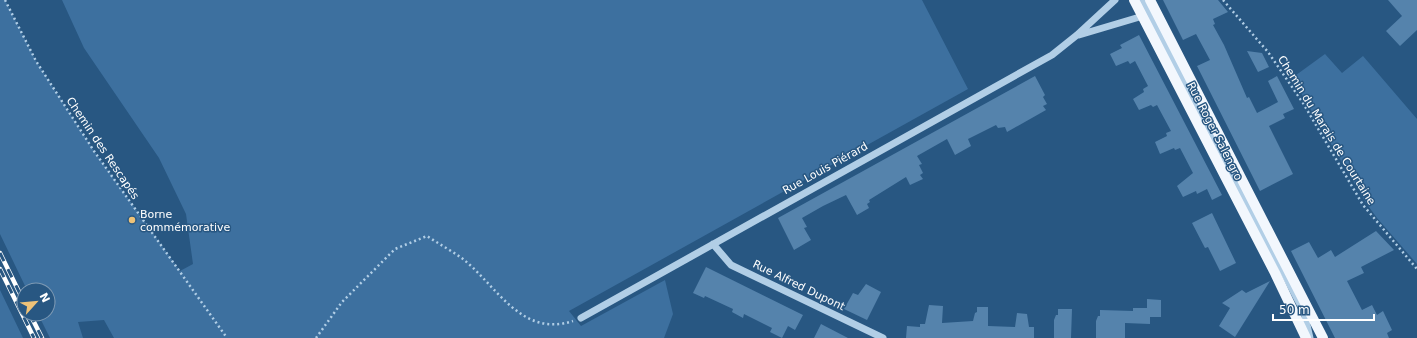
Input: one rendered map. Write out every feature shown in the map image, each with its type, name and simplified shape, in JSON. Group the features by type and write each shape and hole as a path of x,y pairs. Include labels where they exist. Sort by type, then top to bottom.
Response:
{"main road":[{"name":"Rue Roger Salengro","path":"1134,0 1275,273 1306,338"},
{"name":"Rue Roger Salengro","path":"1150,0 1323,338"}],"street":[{"name":"Rue Louis Piérard","path":"581,318 1052,55 1077,35 1115,0"},
{"path":"1142,0 1304,312 1310,338"},
{"name":"Rue Louis Piérard","path":"1077,35 1143,16"},
{"name":"Rue Alfred Dupont","path":"713,244 731,265 884,338"}],"path":[{"name":"Chemin des Rescapés","path":"5,0 36,61 94,151 227,338"},
{"name":"Chemin du Marais de Courtaine","path":"1223,0 1272,58 1303,103 1363,205 1417,269"},
{"path":"316,338 342,302 394,249 427,236 464,260 504,301 527,318 543,325 561,325 581,318"}],"shaded area":[{"path":"0,0 5,0 36,61 94,151 180,271 193,264 186,214 159,158 84,48 62,0 922,0 968,89 569,311 581,326 665,280 673,314 664,338 114,338 104,320 78,322 83,338 50,338 42,322 56,322 56,282 23,282 0,234"},
{"path":"1325,54 1342,73 1363,56 1417,119 1417,264 1366,203 1292,78"},
{"path":"0,290 23,338 0,338"}],"building":[{"path":"1163,0 1218,0 1228,12 1213,19 1215,24 1213,25 1224,45 1247,98 1249,97 1257,113 1278,102 1268,81 1277,76 1294,109 1283,114 1285,118 1269,126 1293,174 1260,191 1197,66 1210,60 1196,34 1183,40"},
{"path":"1388,0 1417,0 1417,30 1400,46 1386,31 1402,16"},
{"path":"1139,35 1222,195 1212,200 1207,189 1197,194 1196,191 1183,197 1177,186 1193,173 1180,148 1175,150 1174,148 1160,154 1155,142 1167,136 1166,133 1171,131 1157,105 1153,107 1151,105 1139,110 1133,99 1144,92 1143,89 1148,86 1135,61 1130,64 1128,61 1116,66 1110,54 1122,48 1120,45"},
{"path":"1247,51 1262,53 1269,67 1258,72"},
{"path":"1035,76 1045,95 1043,97 1047,104 1043,106 1046,110 1007,132 1005,127 998,128 996,125 968,139 971,146 955,155 947,139 917,156 922,164 919,165 923,173 920,175 923,179 910,185 906,177 869,200 870,202 867,204 869,208 857,215 846,195 823,206 802,218 807,227 804,228 811,240 794,250 778,218"},
{"path":"1212,213 1236,263 1220,271 1208,247 1205,248 1192,223"},
{"path":"1376,231 1394,250 1361,267 1364,273 1347,281 1362,310 1372,305 1377,315 1383,311 1392,330 1387,333 1389,338 1335,338 1291,251 1309,242 1318,258 1331,250 1335,257"},
{"path":"706,267 803,315 795,330 788,326 782,338 770,332 772,328 744,314 743,318 732,312 733,309 705,296 704,298 693,293"},
{"path":"1270,281 1235,337 1219,326 1230,308 1222,303 1242,290 1246,293"},
{"path":"866,284 881,292 867,320 844,309 853,293 858,295"},
{"path":"1147,299 1161,300 1161,317 1150,317 1150,324 1125,323 1125,338 1096,338 1096,321 1098,316 1100,316 1100,310 1133,311 1133,308 1147,308"},
{"path":"929,305 943,306 942,323 973,321 975,313 977,312 977,307 988,307 988,326 1015,327 1017,313 1027,314 1029,327 1034,327 1034,338 906,338 907,326 920,327 920,324 925,324"},
{"path":"1058,309 1072,309 1071,338 1054,338 1054,320 1056,315 1058,315"},
{"path":"821,324 848,338 814,338"}],"railway":[{"path":"0,253 16,286"},
{"path":"0,269 34,338"},
{"path":"34,322 42,338"}],"place":[{"name":"Borne commémorative","path":"132,220"}]}
